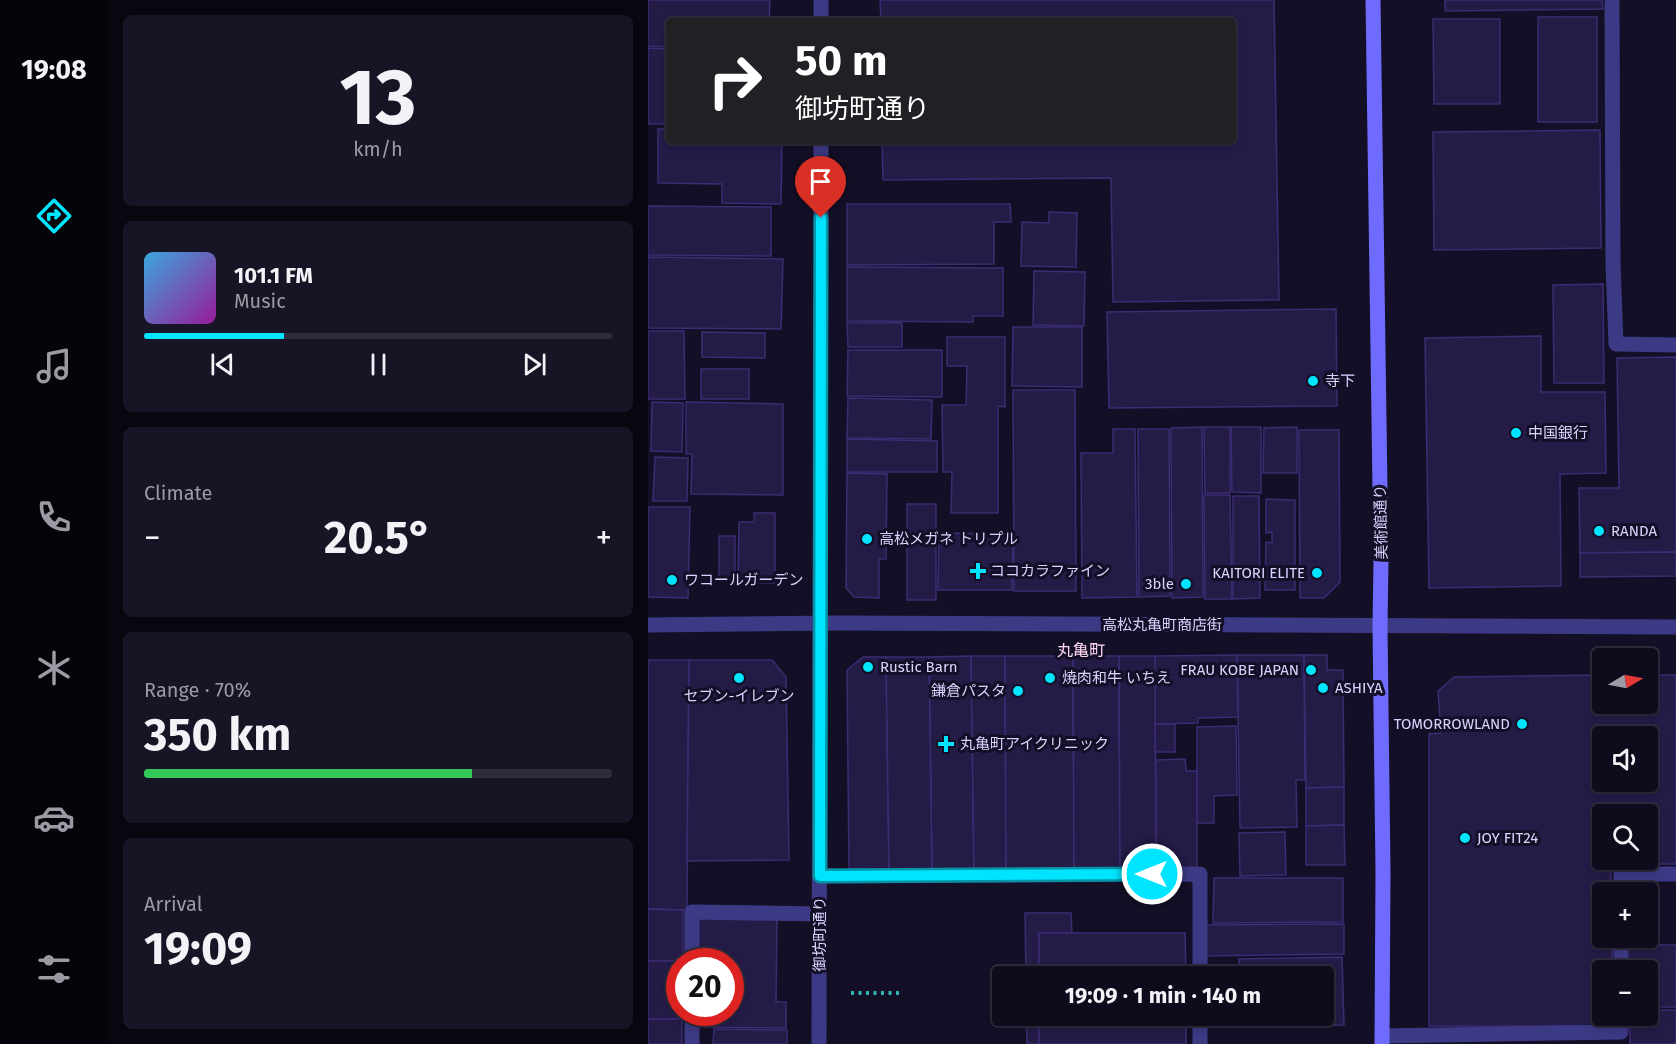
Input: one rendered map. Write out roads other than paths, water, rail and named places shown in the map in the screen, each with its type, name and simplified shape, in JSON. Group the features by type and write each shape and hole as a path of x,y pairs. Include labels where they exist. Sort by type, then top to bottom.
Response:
{"street":[{"path":"821,0 821,18"},
{"name":"美術館通り","path":"1373,0 1381,560 1382,1040"},
{"path":"1612,0 1613,252 1616,344 1676,345"},
{"name":"御坊町通り","path":"819,1044 821,144"},
{"name":"高松丸亀町商店街","path":"648,625 820,623 1676,627"},
{"path":"820,876 1200,874 1200,966"},
{"path":"1621,882 1621,874 1676,874"},
{"path":"692,948 692,912 820,914"},
{"path":"692,1026 692,1044"},
{"path":"1200,1026 1200,1044"},
{"path":"1382,1040 1621,1038"}],"place":[{"name":"寺下","path":"1313,381"},
{"name":"中国銀行","path":"1516,433"},
{"name":"RANDA","path":"1599,531"},
{"name":"高松メガネ トリプル","path":"867,539"},
{"name":"ココカラファイン","path":"978,571"},
{"name":"KAITORI ELITE","path":"1317,573"},
{"name":"ワコールガーデン","path":"672,580"},
{"name":"3ble","path":"1186,584"},
{"name":"Rustic Barn","path":"868,667"},
{"name":"FRAU KOBE JAPAN","path":"1311,670"},
{"name":"セブン-イレブン","path":"739,678"},
{"name":"焼肉和牛 いちえ","path":"1050,678"},
{"name":"ASHIYA","path":"1323,688"},
{"name":"鎌倉パスタ","path":"1018,691"},
{"name":"TOMORROWLAND","path":"1522,724"},
{"name":"丸亀町アイクリニック","path":"946,744"},
{"name":"JOY FIT24","path":"1465,838"}],"district":[{"name":"丸亀町","path":"1081,650"}]}
